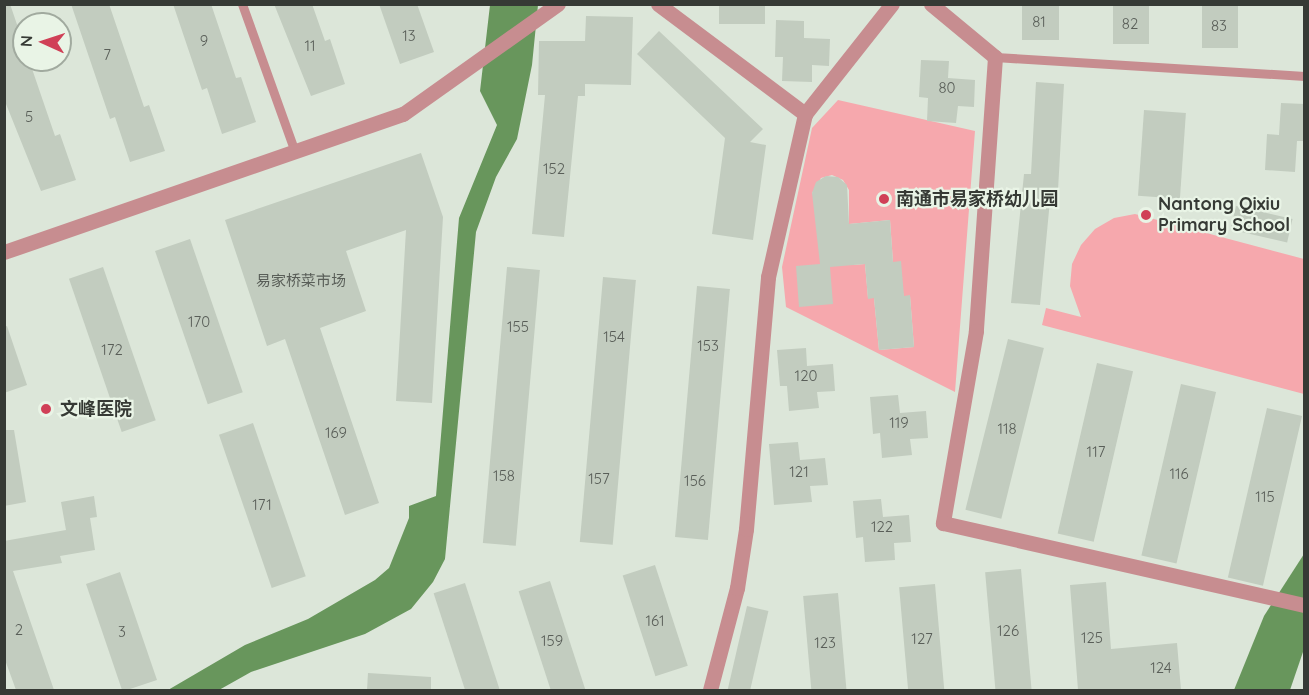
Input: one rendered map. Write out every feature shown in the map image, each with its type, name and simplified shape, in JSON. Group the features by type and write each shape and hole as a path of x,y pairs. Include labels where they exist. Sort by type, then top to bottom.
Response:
{"street":[{"path":"658,4 805,114"},
{"path":"710,690 737,588 746,529 768,277 805,114 892,4"},
{"path":"931,4 995,57 976,331 943,523 1305,605"},
{"path":"4,252 403,114 555,6"}],"lane":[{"path":"243,4 295,152"},
{"path":"995,57 1305,76"}],"shaded area":[{"path":"490,5 538,5 532,65 517,139 496,177 476,232 445,559 433,582 411,609 365,634 251,672 219,690 168,690 245,645 308,619 375,580 389,568 409,518 409,506 436,496 459,218 497,125 480,91"},
{"name":"南通市易家桥幼儿园","path":"838,100 975,131 955,392 786,307 782,267 812,128","holes":["832,175 843,180 849,190 849,224 890,220 893,262 904,296 910,296 914,347 879,350 874,298 868,298 865,264 853,265 851,253 812,193 821,178"]},
{"path":"1135,214 1304,259 1304,394 1042,325 1046,308 1081,317 1070,286 1072,264 1081,245 1095,229 1114,218"},
{"path":"1304,554 1304,649 1290,690 1234,690 1264,616"}],"building":[{"path":"4,4 10,4 13,12 12,72 33,72 55,136 60,134 76,180 41,191 4,99"},
{"path":"71,4 109,4 144,107 149,105 165,151 130,162 115,117 110,119"},
{"path":"173,4 211,4 236,78 241,77 256,122 222,134 207,88 202,90"},
{"path":"274,4 312,4 325,41 330,39 345,84 311,96"},
{"path":"379,4 417,4 434,52 400,64"},
{"path":"719,4 765,4 765,24 719,24"},
{"path":"1022,4 1059,4 1059,40 1022,40"},
{"path":"1113,4 1149,4 1149,44 1113,44"},
{"path":"1202,4 1238,4 1238,48 1202,48"},
{"path":"586,16 633,17 631,85 585,84 585,96 578,96 564,237 532,234 545,95 538,95 539,41 585,41"},
{"path":"776,20 804,21 804,38 830,39 829,66 812,65 812,82 782,81 783,57 775,57"},
{"path":"659,31 763,129 750,142 766,145 753,240 712,234 725,138 637,54"},
{"path":"921,60 949,61 948,78 975,80 974,107 958,106 956,123 927,121 928,98 919,97"},
{"path":"1036,82 1064,84 1058,190 1051,190 1040,305 1011,303 1024,174 1031,174"},
{"path":"1281,103 1305,104 1305,141 1297,141 1295,172 1265,170 1267,134 1279,135"},
{"path":"1144,110 1186,113 1180,199 1138,196"},
{"path":"421,153 443,217 432,403 396,401 406,230 346,251 366,311 320,328 379,503 345,515 285,339 267,346 225,220"},
{"path":"826,176 838,177 847,185 849,224 890,220 893,262 901,261 904,296 910,295 914,347 879,350 874,298 868,299 865,264 830,267 833,304 799,307 796,266 820,264 812,193 816,182"},
{"path":"1236,206 1293,219 1287,242 1231,229"},
{"path":"190,239 243,392 208,404 155,251"},
{"path":"103,267 156,420 122,432 69,279"},
{"path":"507,267 540,270 516,546 483,543"},
{"path":"603,277 636,280 613,545 580,542"},
{"path":"697,286 730,289 708,540 675,537"},
{"path":"7,326 27,385 4,393 4,327"},
{"path":"1008,339 1044,348 1001,519 965,510"},
{"path":"806,348 807,366 833,364 835,391 817,392 819,408 789,411 787,386 780,386 777,350"},
{"path":"1097,363 1133,371 1094,542 1058,534"},
{"path":"1181,384 1216,392 1176,564 1141,555"},
{"path":"898,395 900,413 926,411 928,438 910,439 912,455 882,458 880,433 873,434 870,397"},
{"path":"1267,408 1302,416 1263,586 1228,578"},
{"path":"253,423 306,576 272,588 219,435"},
{"path":"4,430 14,430 26,502 4,506"},
{"path":"798,442 800,460 825,458 828,485 810,486 812,502 774,505 769,444"},
{"path":"94,496 97,517 90,518 95,550 60,556 62,563 13,571 54,690 16,690 4,657 4,541 66,530 61,502"},
{"path":"881,499 883,517 909,515 911,542 894,543 895,560 865,562 863,537 856,538 853,501"},
{"path":"655,565 688,666 655,676 623,576"},
{"path":"1021,569 1032,690 995,690 985,572"},
{"path":"120,572 157,680 127,690 122,690 86,584"},
{"path":"550,581 585,690 551,690 519,591"},
{"path":"1106,582 1111,649 1177,643 1181,690 1078,690 1070,585"},
{"path":"465,583 500,690 465,690 434,593"},
{"path":"935,584 944,690 908,690 899,587"},
{"path":"838,593 846,690 811,690 803,596"},
{"path":"747,606 768,611 750,690 728,690"},
{"path":"368,673 431,677 431,690 367,690"}],"place":[{"name":"南通市易家桥幼儿园","path":"884,199"},
{"name":"Nantong Qixiu Primary School","path":"1146,215"},
{"name":"文峰医院","path":"46,409"}]}
